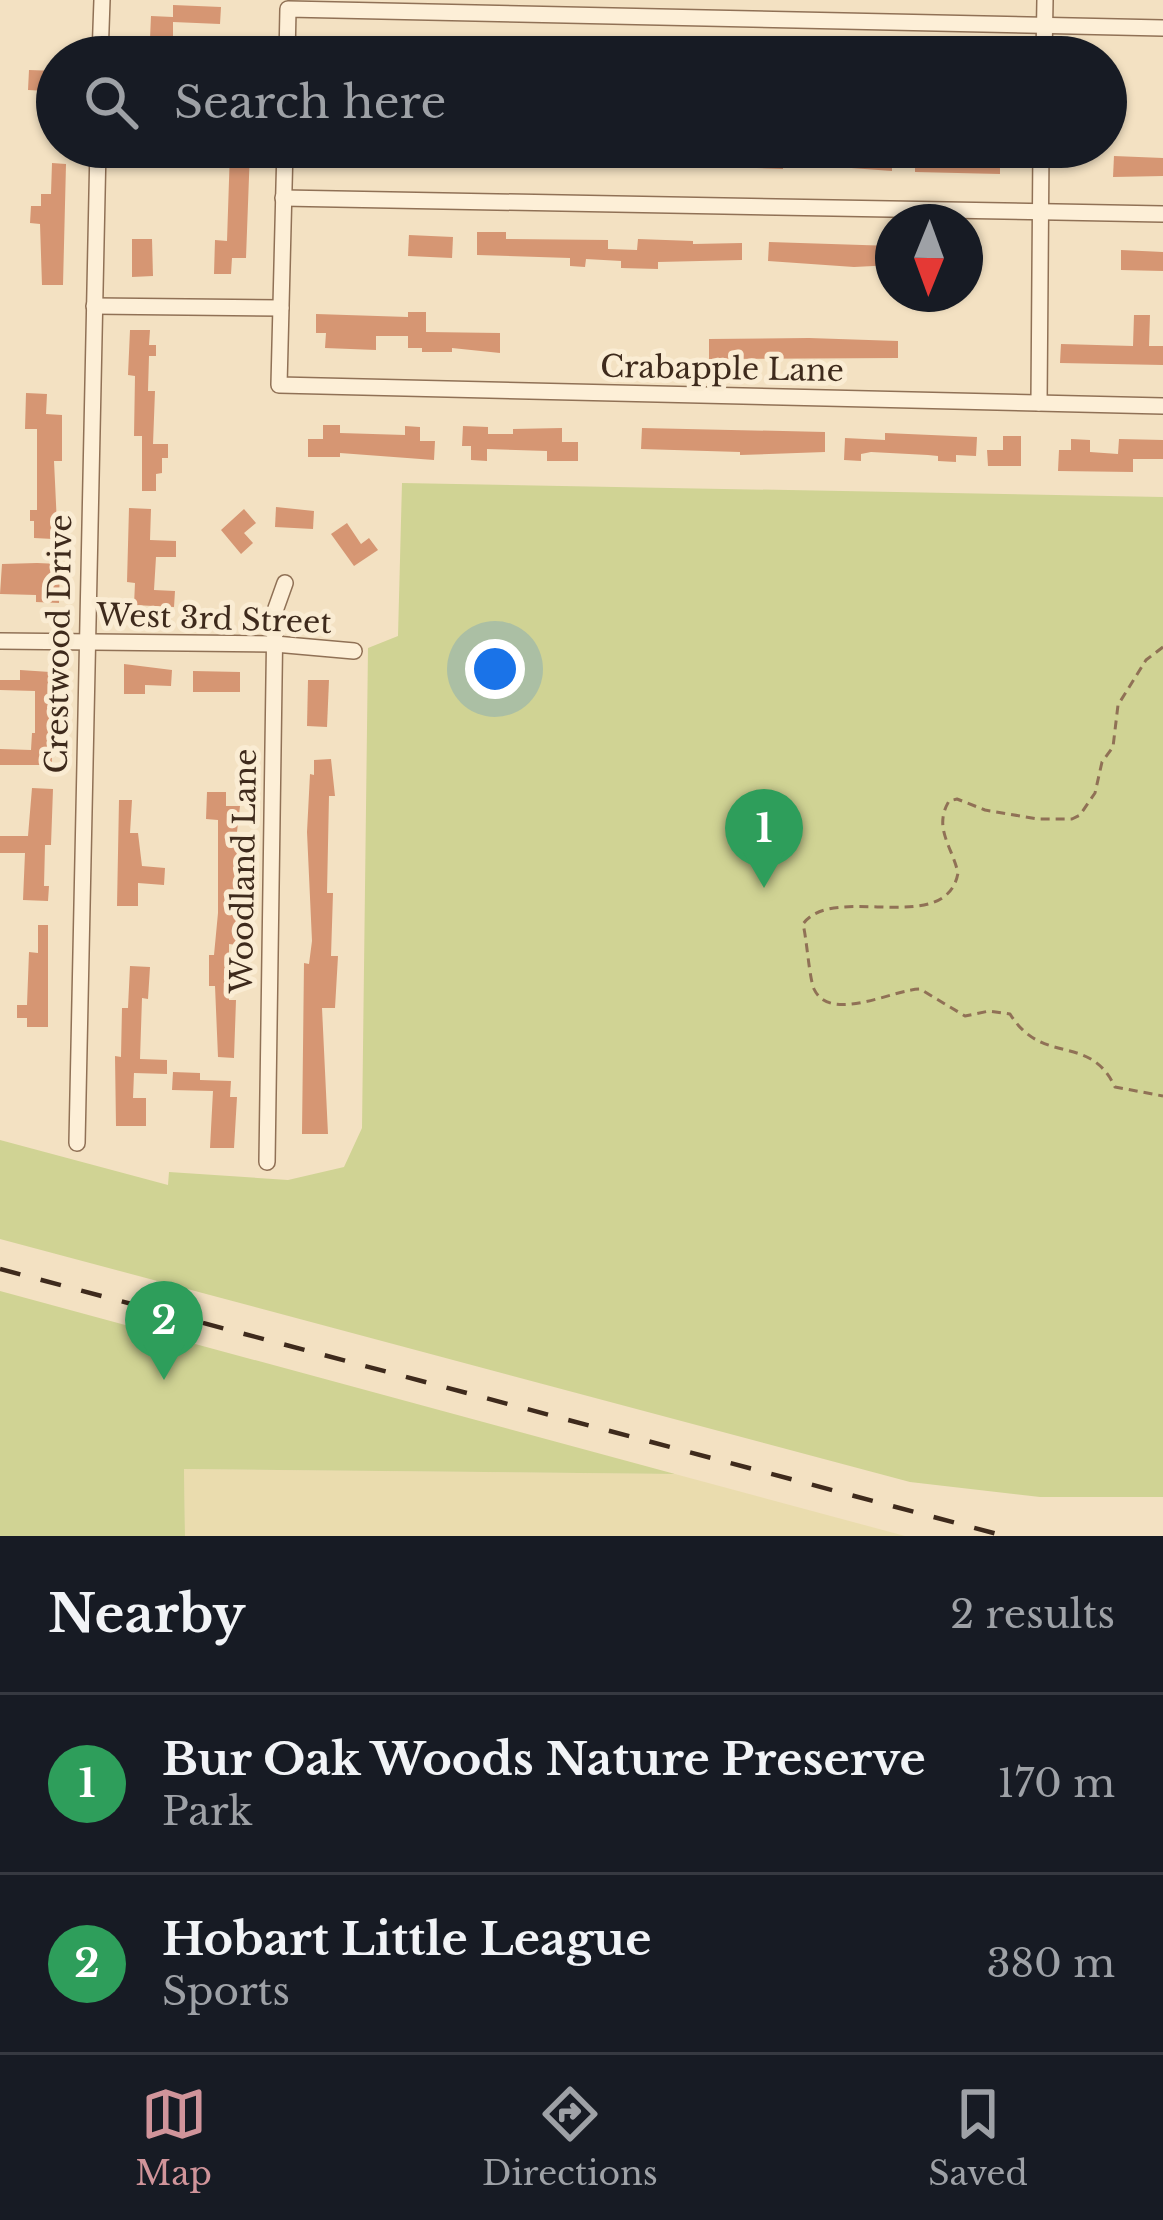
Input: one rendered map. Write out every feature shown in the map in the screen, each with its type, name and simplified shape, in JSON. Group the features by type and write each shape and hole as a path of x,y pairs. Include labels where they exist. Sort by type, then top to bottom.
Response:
{"street":[{"path":"101,36 102,0"},
{"path":"1044,36 1045,0"},
{"path":"287,36 288,9 1163,28"},
{"name":"Crestwood Drive","path":"77,1143 97,168"},
{"path":"94,306 281,308 285,168"},
{"path":"1039,404 1041,168"},
{"path":"284,198 1163,214"},
{"name":"Crabapple Lane","path":"281,308 279,386 1163,406"},
{"name":"Woodland Lane","path":"267,1162 275,610 286,584"},
{"name":"West 3rd Street","path":"0,641 275,644 354,651"}],"path":[{"path":"1163,647 1146,660 1118,705 1113,747 1102,762 1095,794 1080,815 1038,819 949,801 942,830 956,862 957,880 946,894 929,905 834,908 804,919 817,993 847,1006 920,989 965,1016 1010,1013 1027,1037 1106,1066 1115,1087 1163,1096"}],"shaded area":[{"path":"184,1469 675,1474 905,1536 185,1536"}],"green space":[{"path":"402,483 1163,497 1163,1497 1040,1497 910,1482 0,1239 0,1140 168,1185 169,1172 288,1180 344,1167 362,1128 368,648 398,636"},
{"path":"0,1291 675,1474 184,1469 185,1536 0,1536"}],"building":[{"path":"173,5 221,7 220,24 173,22 173,36 150,36 151,16 173,17"},
{"path":"29,70 36,70 36,90 28,90"},
{"path":"1127,157 1163,158 1163,176 1113,177 1113,168 1127,168"},
{"path":"52,168 66,168 63,285 42,285 40,224 30,223 31,206 41,206 41,194 51,194"},
{"path":"229,168 249,168 246,258 232,258 231,274 214,274 215,240 227,241"},
{"path":"915,168 1000,168 1000,174 915,172"},
{"path":"477,232 506,232 506,239 608,240 608,249 637,250 638,239 742,243 742,260 658,262 658,269 621,268 621,261 586,259 585,267 570,266 570,258 477,255"},
{"path":"409,235 453,237 452,258 408,256"},
{"path":"132,239 152,239 153,276 132,277"},
{"path":"769,242 875,245 875,266 768,261"},
{"path":"1121,250 1163,252 1163,271 1121,270"},
{"path":"408,312 426,312 426,332 500,333 500,353 452,348 452,352 422,352 422,348 408,348 408,336 376,336 376,350 325,348 326,333 316,333 316,314 408,317"},
{"path":"1134,315 1150,315 1149,346 1163,346 1163,365 1060,363 1061,344 1133,346"},
{"path":"130,330 150,330 149,345 156,345 156,356 149,356 148,391 155,391 153,444 168,444 168,458 162,458 162,473 156,474 156,491 142,491 142,436 134,436 135,376 128,375"},
{"path":"709,339 898,341 898,358 709,359"},
{"path":"26,393 47,394 46,414 62,415 62,461 54,461 57,525 53,525 53,539 34,538 34,521 30,521 30,510 37,510 37,429 25,429"},
{"path":"323,425 340,425 340,433 405,435 405,426 420,427 420,441 435,441 434,460 340,453 340,457 308,457 308,439 323,439"},
{"path":"463,426 488,427 488,434 562,428 562,442 578,442 578,461 547,461 547,451 487,449 487,461 471,460 471,446 462,446"},
{"path":"642,428 825,432 825,452 740,455 641,449"},
{"path":"885,433 977,437 976,456 956,455 956,462 938,461 938,456 871,452 861,454 861,461 844,460 845,438 885,440"},
{"path":"1003,436 1021,436 1021,466 988,466 987,450 1003,450"},
{"path":"1071,439 1090,440 1090,452 1118,454 1119,439 1163,440 1163,459 1133,459 1133,472 1058,471 1059,450 1071,450"},
{"path":"276,507 314,511 313,529 275,527"},
{"path":"129,508 151,509 150,540 176,541 176,557 156,557 154,590 175,591 174,607 134,605 135,583 127,582"},
{"path":"244,509 256,523 244,533 253,543 241,554 221,530"},
{"path":"347,523 361,544 369,538 378,550 354,566 331,534"},
{"path":"2,564 60,564 59,603 36,602 36,595 0,594"},
{"path":"124,664 172,670 171,686 145,685 145,694 124,694"},
{"path":"20,670 50,672 52,765 0,765 0,749 31,750 35,733 35,691 0,690 0,680 20,680"},
{"path":"193,671 240,672 240,692 193,692"},
{"path":"308,680 329,680 327,727 307,726"},
{"path":"331,759 335,796 329,796 327,893 333,893 331,956 338,956 335,1008 322,1008 328,1134 302,1134 304,963 309,964 312,941 307,832 310,774 314,775 314,760"},
{"path":"32,788 53,789 51,845 45,845 48,901 23,900 25,853 0,853 0,836 28,836"},
{"path":"207,792 226,792 226,806 240,806 235,849 240,849 237,945 229,944 229,1000 236,1000 234,1058 218,1057 215,986 209,986 209,955 214,955 218,913 218,820 206,819"},
{"path":"119,800 132,800 130,833 138,833 142,866 165,868 164,885 138,883 138,906 117,906"},
{"path":"38,925 48,925 48,1027 27,1027 27,1018 17,1018 17,1005 27,1005 29,952 38,953"},
{"path":"130,966 150,967 148,999 142,998 140,1059 167,1060 167,1074 134,1073 133,1098 146,1098 146,1126 116,1126 115,1056 121,1057 122,1008 128,1008"},
{"path":"173,1072 200,1073 200,1080 231,1081 230,1097 237,1097 234,1148 210,1148 213,1091 172,1090"}],"railway":[{"path":"0,1269 1005,1536"}],"place":[{"name":"Bur Oak Woods Nature Preserve","path":"764,888"},
{"name":"Hobart Little League","path":"164,1380"}]}
